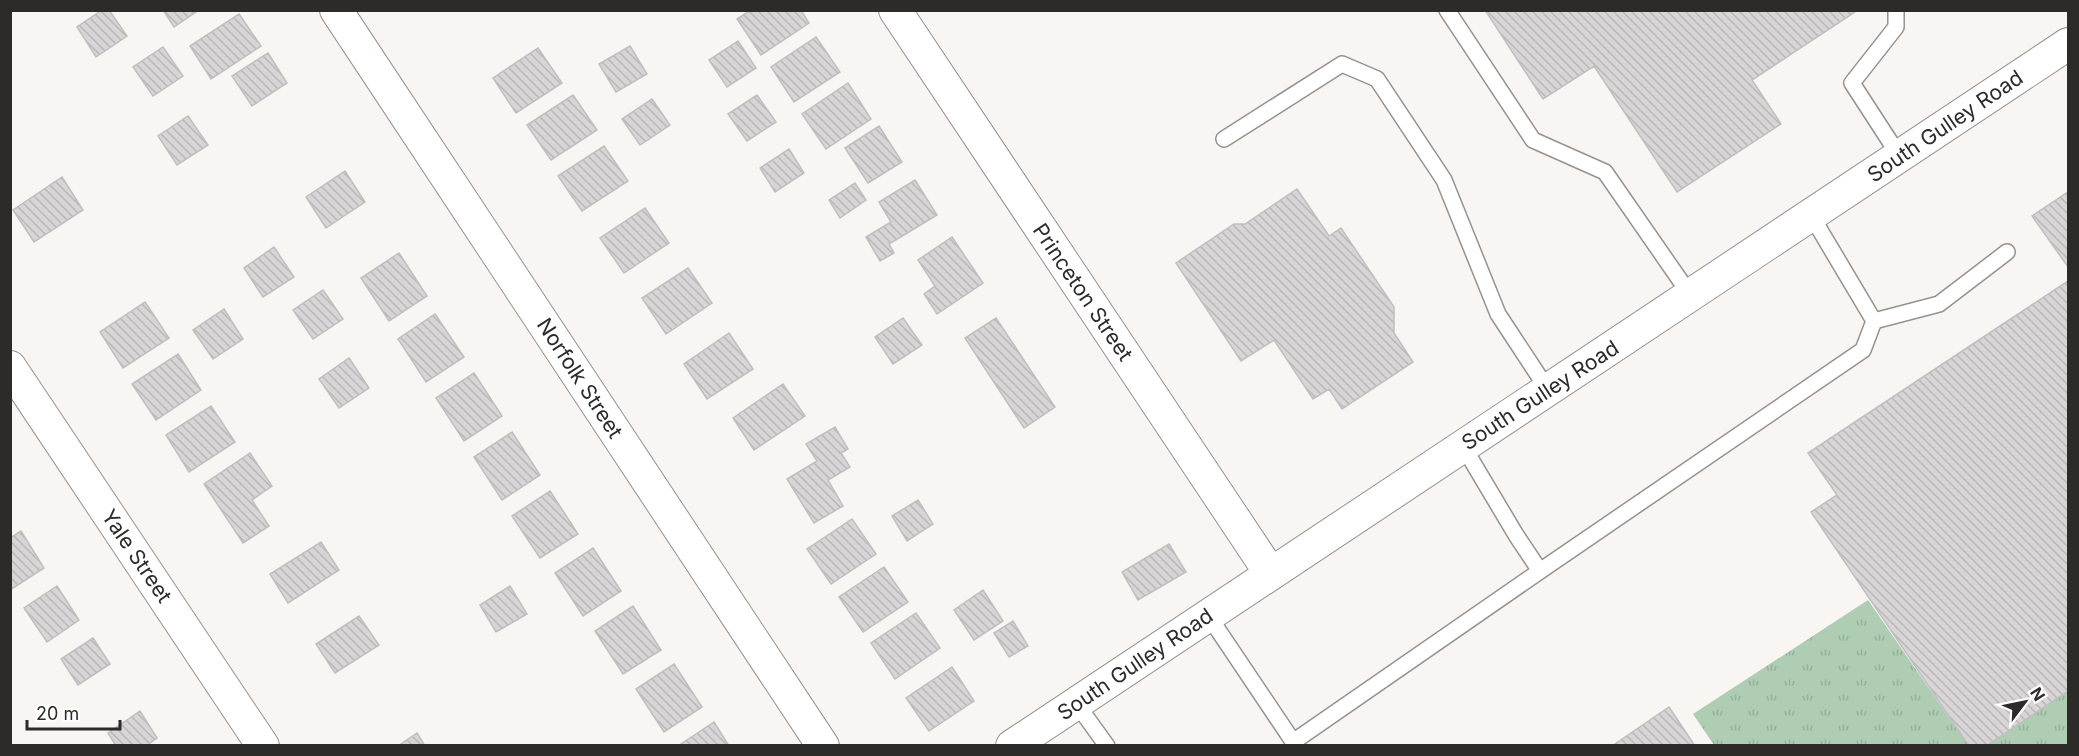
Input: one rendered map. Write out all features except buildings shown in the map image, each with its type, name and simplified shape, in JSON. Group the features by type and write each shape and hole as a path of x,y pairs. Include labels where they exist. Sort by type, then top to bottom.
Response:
{"street":[{"name":"Norfolk Street","path":"336,10 823,746"},
{"name":"Princeton Street","path":"895,10 1271,574"},
{"name":"South Gulley Road","path":"1012,746 2068,44"},
{"name":"Yale Street","path":"10,367 263,746"}],"lane":[{"path":"1447,10 1533,140 1605,171 1691,296"},
{"path":"1896,10 1896,27 1852,83 1900,157"},
{"path":"1224,139 1342,64 1377,79 1444,180 1498,314 1548,390"},
{"path":"1811,215 1874,321"},
{"path":"1874,321 1939,304 2007,252"},
{"path":"1208,615 1295,744 1540,571 1863,350 1874,321"},
{"path":"1463,446 1540,571"},
{"path":"1076,703 1107,746"}],"green space":[{"path":"1868,600 1968,745 1714,745 1693,714"},
{"path":"2068,691 2068,745 1986,745"}]}
